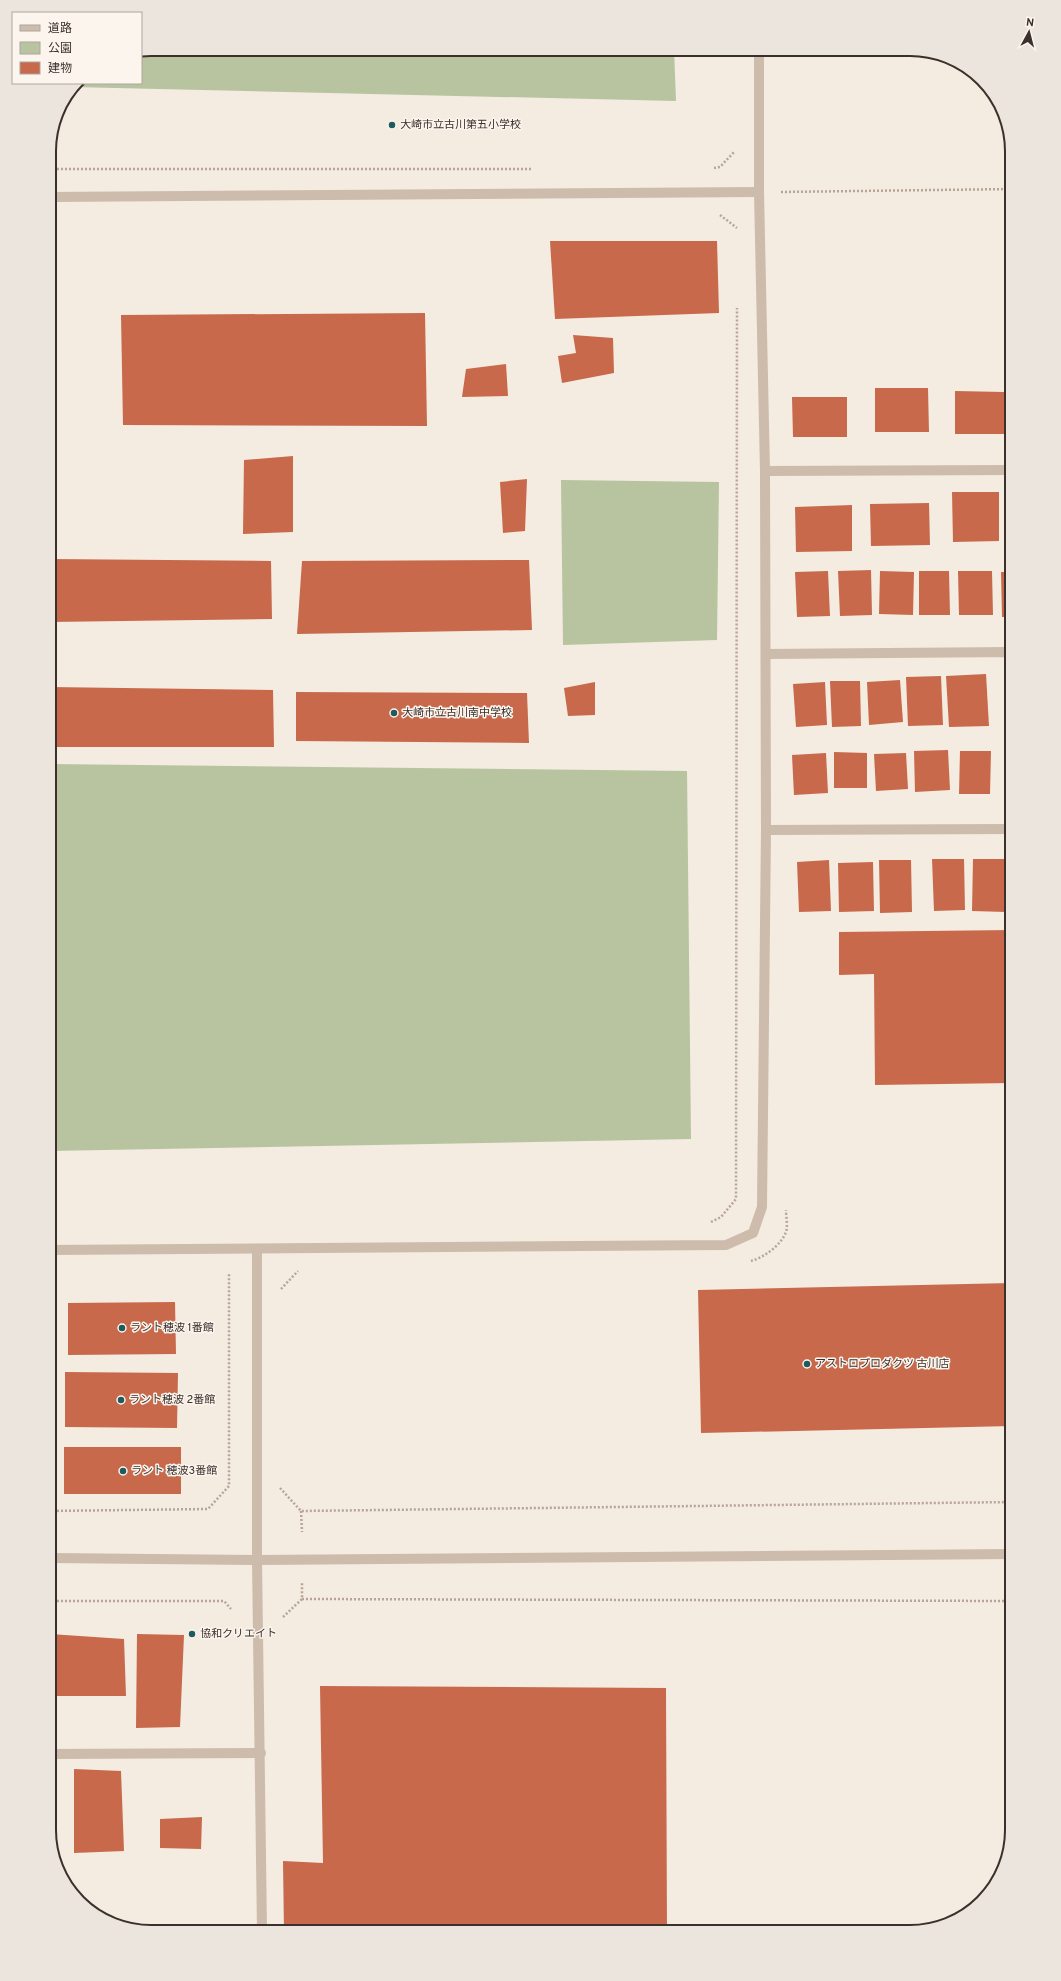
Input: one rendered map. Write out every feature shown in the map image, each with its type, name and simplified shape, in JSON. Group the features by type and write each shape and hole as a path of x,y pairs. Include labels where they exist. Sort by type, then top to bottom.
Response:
{"street":[{"path":"56,1250 726,1245 753,1233 762,1207 766,830 765,471 759,192 759,56"},
{"path":"56,198 759,192"},
{"path":"765,471 1005,470"},
{"path":"766,654 1005,652"},
{"path":"766,830 1005,829"},
{"path":"257,1249 257,1560 261,1753 262,1925"},
{"path":"56,1558 257,1560 1005,1554"},
{"path":"56,1754 261,1753"}],"path":[{"path":"713,168 720,167 735,152 735,144"},
{"path":"56,169 532,169"},
{"path":"780,185 780,199"},
{"path":"780,192 1005,189"},
{"path":"719,215 737,228 737,236"},
{"path":"710,1222 721,1217 736,1199 737,307"},
{"path":"745,1262 759,1259 776,1247 786,1231 786,1208"},
{"path":"278,1292 302,1267"},
{"path":"56,1511 208,1509 229,1486 229,1273"},
{"path":"278,1486 301,1511 302,1532"},
{"path":"301,1511 1005,1502"},
{"path":"302,1583 302,1599"},
{"path":"283,1617 302,1599 1005,1601"},
{"path":"56,1602 224,1601 231,1609"}],"green space":[{"path":"151,56 674,56 676,101 81,87 84,84 142,84 142,57"},
{"path":"561,480 719,482 717,640 563,645"},
{"path":"56,764 687,771 691,1139 56,1151"}],"building":[{"path":"550,241 717,241 719,313 555,319"},
{"path":"425,313 427,426 123,425 121,315"},
{"path":"573,335 613,338 614,373 562,383 558,356 576,353"},
{"path":"506,364 508,396 462,397 466,369"},
{"path":"875,388 928,388 929,432 875,432"},
{"path":"955,391 1004,392 1004,434 955,434"},
{"path":"792,397 847,397 847,437 793,437"},
{"path":"293,456 293,532 243,534 244,460"},
{"path":"527,479 525,531 503,533 500,482"},
{"path":"952,492 999,492 999,541 953,542"},
{"path":"929,503 930,545 871,546 870,504"},
{"path":"852,505 852,551 796,552 795,507"},
{"path":"56,559 271,561 272,619 56,622"},
{"path":"529,560 532,630 297,634 302,561"},
{"path":"871,570 872,615 840,616 838,571"},
{"path":"828,571 830,616 797,617 795,572"},
{"path":"880,571 914,572 913,615 879,614"},
{"path":"919,571 949,571 950,615 919,615"},
{"path":"958,571 992,571 993,615 959,615"},
{"path":"1001,572 1005,572 1005,617 1002,617"},
{"path":"986,674 989,726 949,727 946,676"},
{"path":"941,676 943,725 908,726 906,677"},
{"path":"900,680 903,722 869,725 867,682"},
{"path":"830,681 860,681 861,726 832,727"},
{"path":"595,682 595,715 568,716 564,688"},
{"path":"825,682 827,725 796,727 793,684"},
{"path":"56,687 273,690 274,747 56,747"},
{"path":"296,692 527,693 529,743 296,741"},
{"path":"948,750 950,790 915,792 914,751"},
{"path":"960,751 991,751 990,794 959,794"},
{"path":"834,752 867,753 867,788 834,788"},
{"path":"826,753 828,793 794,795 792,755"},
{"path":"906,753 908,789 876,791 874,754"},
{"path":"932,859 964,859 965,910 934,911"},
{"path":"973,859 1005,859 1005,912 972,911"},
{"path":"829,860 831,911 799,912 797,862"},
{"path":"879,860 911,860 912,912 880,913"},
{"path":"873,862 874,911 839,912 838,863"},
{"path":"1005,930 1005,1083 875,1085 874,974 839,975 839,932"},
{"path":"1005,1283 1005,1426 701,1433 698,1290"},
{"name":"ラント穂波 1番館","path":"175,1302 176,1354 68,1355 68,1303"},
{"name":"ラント穂波 2番館","path":"65,1372 178,1373 177,1428 65,1427"},
{"name":"ラント 穂波3番館","path":"64,1447 181,1447 181,1494 64,1494"},
{"path":"56,1634 124,1639 126,1696 56,1696"},
{"path":"137,1634 184,1635 180,1727 136,1728"},
{"path":"320,1686 666,1688 667,1925 284,1925 283,1861 323,1863"},
{"path":"74,1769 121,1771 124,1851 74,1853"},
{"path":"202,1817 201,1849 160,1848 160,1819"}],"place":[{"name":"大崎市立古川第五小学校","path":"392,125"},
{"name":"大崎市立古川南中学校","path":"394,713"},
{"name":"ラント穂波 1番館","path":"122,1328"},
{"name":"アストロプロダクツ 古川店","path":"807,1364"},
{"name":"ラント穂波 2番館","path":"121,1400"},
{"name":"ラント 穂波3番館","path":"123,1471"},
{"name":"協和クリエイト","path":"192,1634"}]}
